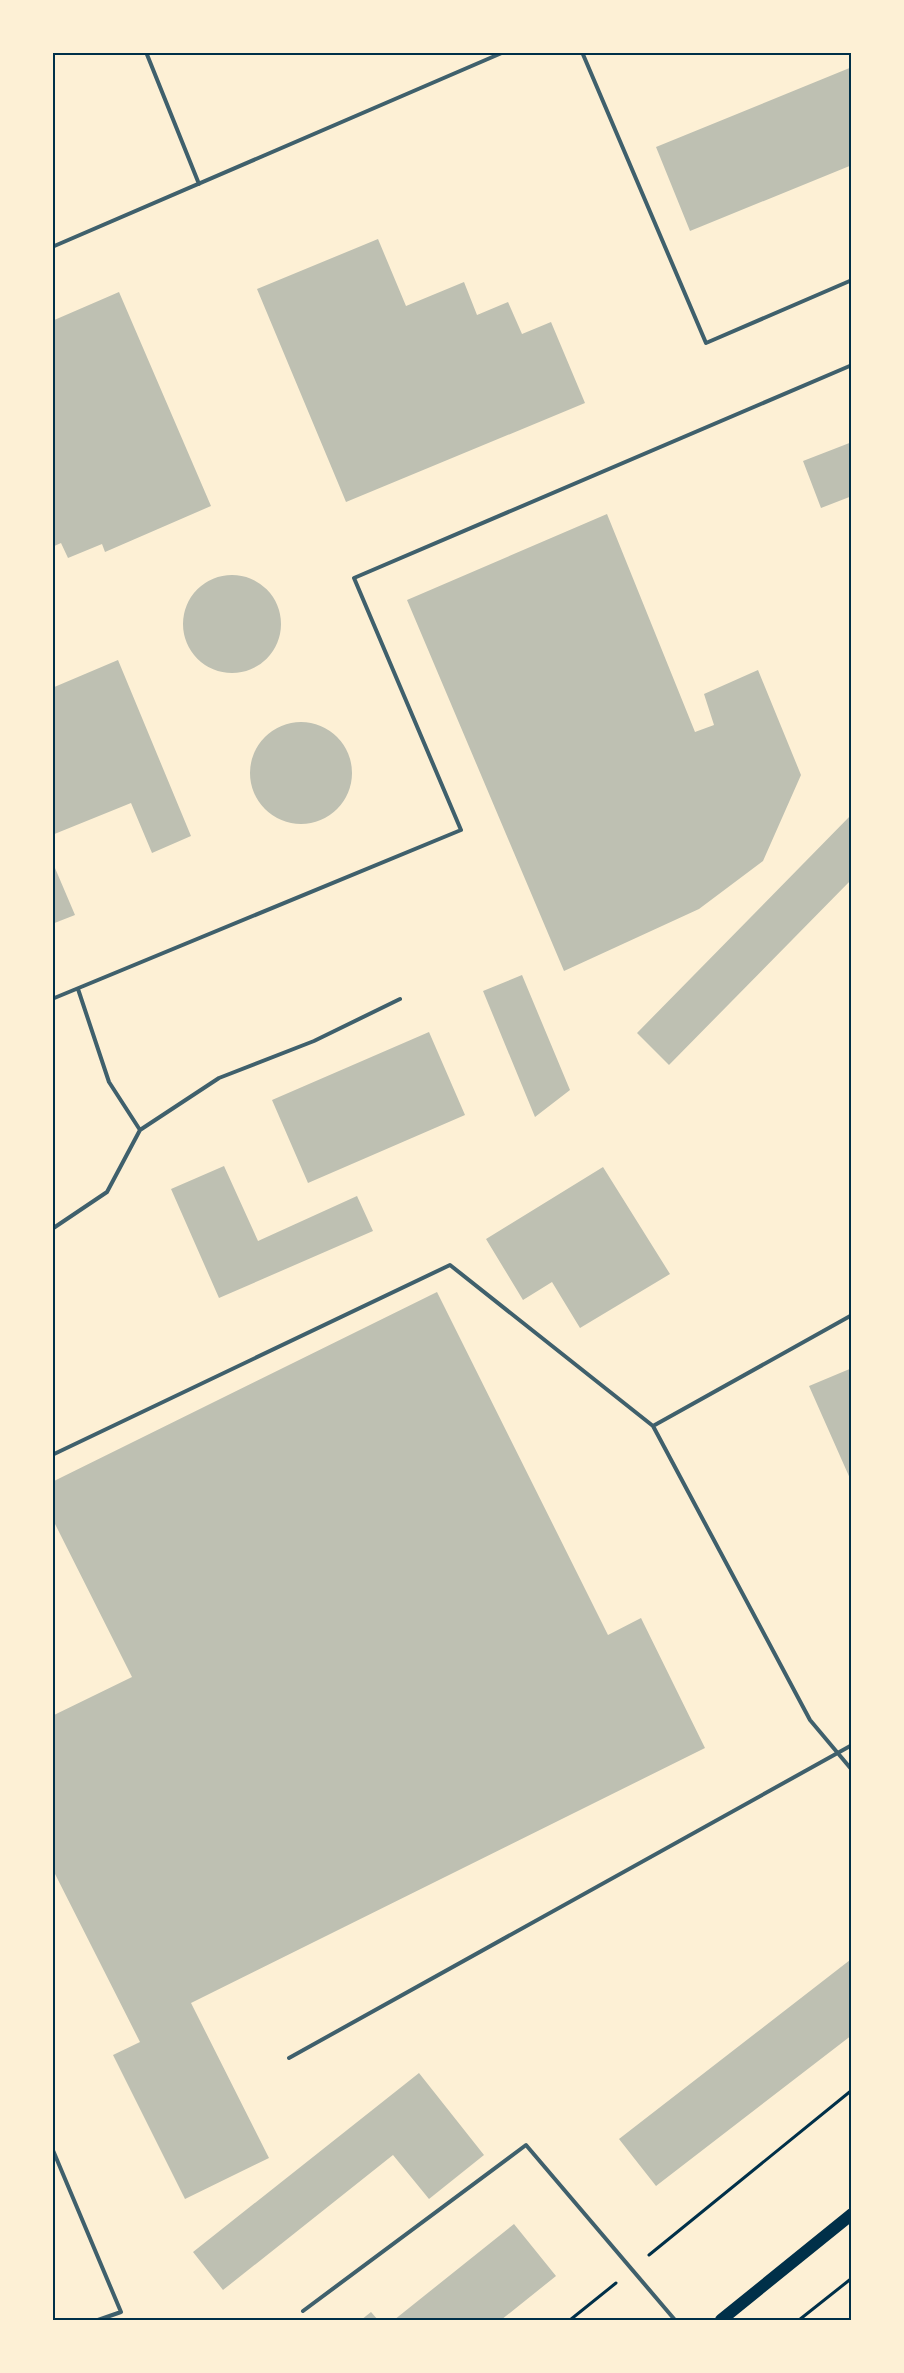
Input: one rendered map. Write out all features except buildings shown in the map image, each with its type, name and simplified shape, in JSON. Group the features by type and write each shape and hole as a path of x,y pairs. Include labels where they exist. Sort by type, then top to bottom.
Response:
{"main road":[{"path":"721,2320 852,2214"}],"lane":[{"path":"146,52 199,184"},
{"path":"52,247 504,52"},
{"path":"582,52 706,343 852,280"},
{"path":"52,999 461,830 354,578 852,365"},
{"path":"78,989 109,1082 140,1130"},
{"path":"52,1229 107,1192 140,1130 219,1078 314,1041 400,999"},
{"path":"52,1454 450,1265 653,1426 810,1720 852,1770"},
{"path":"653,1426 852,1315"},
{"path":"289,2058 852,1745"},
{"path":"303,2311 526,2145 675,2320"},
{"path":"52,2148 121,2312 98,2320"}],"path":[{"path":"570,2320 852,2090"},
{"path":"799,2320 852,2278"}]}
